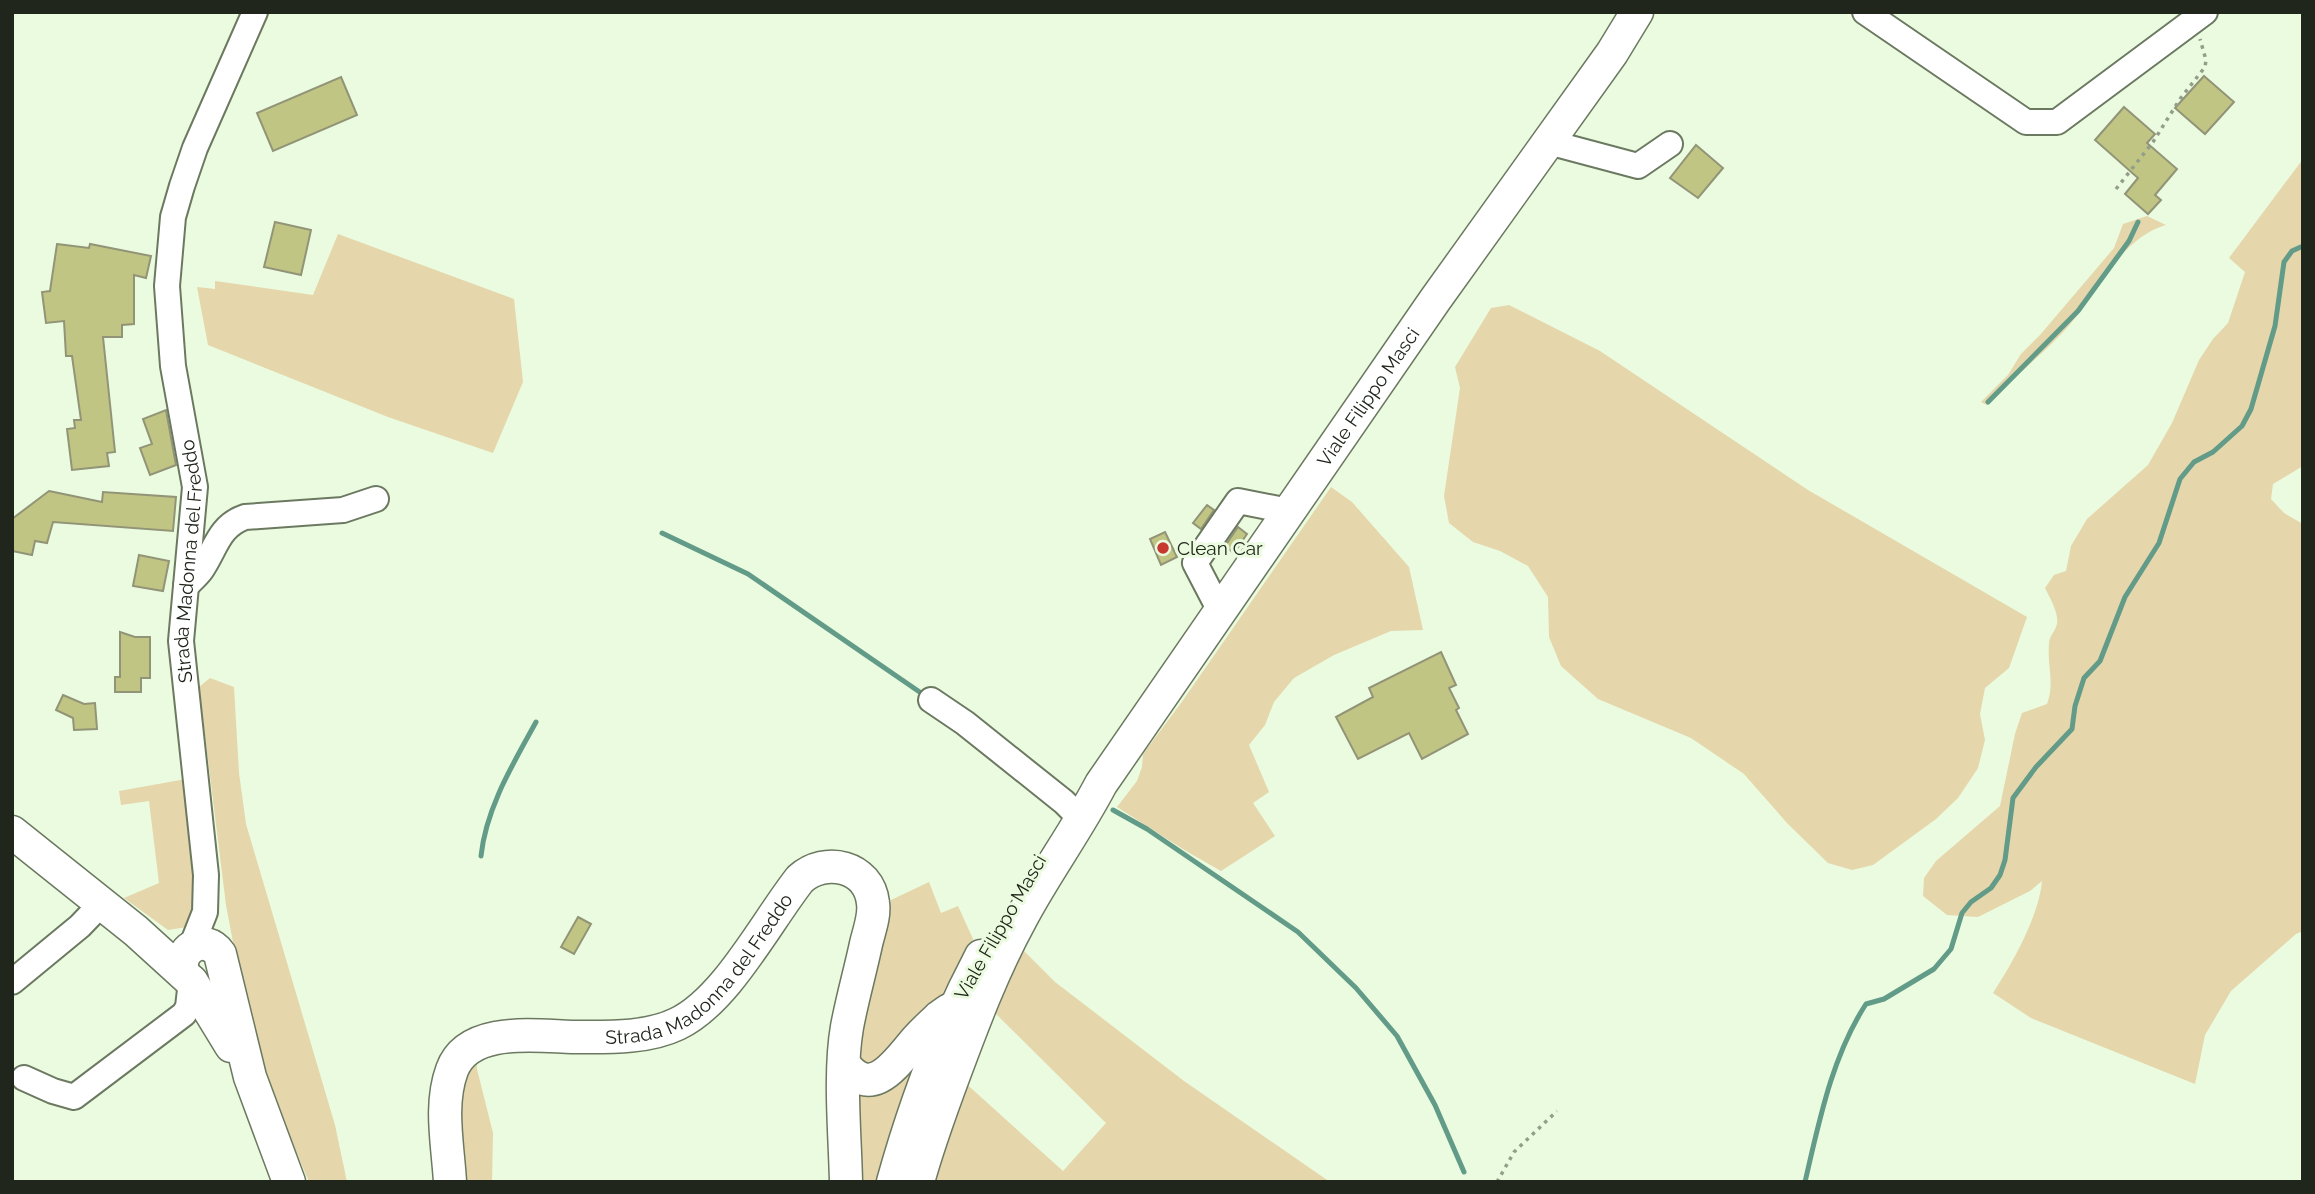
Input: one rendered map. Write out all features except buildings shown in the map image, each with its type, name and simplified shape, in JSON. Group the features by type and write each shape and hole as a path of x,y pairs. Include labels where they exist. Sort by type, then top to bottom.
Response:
{"main road":[{"name":"Viale Filippo Masci","path":"918,1182 930,1140 996,969 1022,916 1079,817 1435,300 1612,53 1637,12"},
{"name":"Viale Filippo Masci","path":"893,1182 915,1108 954,1007 1007,907 1043,852 1079,817"},
{"path":"12,832 136,931 171,946 198,965"},
{"name":"Strada Madonna del Freddo","path":"450,1182 446,1101 452,1069 460,1056 474,1045 495,1038 523,1035 616,1036 674,1026 697,1013 744,960 800,879 810,871 824,866 839,867 856,874 867,886 873,901 872,921 846,1029 846,1182"},
{"name":"Strada Madonna del Freddo","path":"198,965 221,1007 289,1182"},
{"name":"Viale Filippo Masci","path":"954,1007 978,990 996,969"},
{"path":"844,1064 860,1078 884,1076 939,1017 954,1007"}],"street":[{"name":"Strada Madonna del Freddo","path":"198,965 215,909 206,875 181,641 195,487 173,366 167,286 169,248 173,217 195,148 255,12"},
{"path":"1865,12 2026,122 2057,122 2200,16"},
{"path":"1548,142 1638,166 1670,144"},
{"path":"186,586 201,570 220,534 233,521 245,517 343,510 376,499"},
{"path":"1220,611 1195,563 1238,501 1289,511"},
{"path":"931,700 965,723 1079,817"},
{"path":"12,982 80,926 101,904"},
{"path":"24,1078 74,1097 184,1014 198,965"}],"path":[{"path":"2116,189 2153,142 2180,99 2205,67 2200,16"},
{"path":"1497,1182 1514,1152 1557,1111"}],"shaded area":[{"path":"2303,159 2303,466 2273,484 2271,499 2284,513 2303,524 2303,931 2296,934 2231,991 2205,1035 2195,1084 2031,1018 1993,993 2030,924 2042,881 2030,891 1978,917 1947,915 1923,896 1924,878 1936,861 2000,806 2022,713 2047,704 2049,696 2049,641 2056,627 2057,615 2045,588 2054,575 2066,571 2071,546 2087,519 2148,465 2172,423 2199,360 2228,323 2245,272 2229,258"},
{"path":"2147,216 2166,225 2134,242 2121,255 2066,329 1987,405 1981,402 2008,375 2021,354 2114,248 2123,224"},
{"path":"338,234 514,299 523,382 493,453 388,417 208,345 197,287 215,289 215,281 313,295"},
{"path":"1509,305 1600,351 1808,490 2027,617 2009,668 1985,688 1980,714 1985,740 1978,768 1958,798 1936,819 1873,865 1852,870 1828,863 1787,823 1744,774 1691,738 1598,699 1561,666 1549,637 1548,597 1528,566 1500,551 1473,542 1449,523 1444,496 1460,388 1455,367 1491,308"},
{"path":"1331,487 1352,502 1409,567 1423,630 1391,631 1334,655 1294,678 1274,702 1265,725 1249,745 1269,792 1253,803 1275,836 1221,871 1117,807 1137,781 1143,754"},
{"path":"210,678 234,687 239,773 246,824 335,1125 347,1182 309,1182 271,1092 242,990 226,905 199,687"},
{"path":"186,779 200,894 187,927 168,930 124,898 159,883 149,801 121,805 119,791"},
{"path":"929,882 941,913 958,906 973,939 928,1019 889,1065 866,1066 857,1055 861,1027 891,900"},
{"path":"1024,951 1055,982 1184,1081 1330,1182 928,1182 962,1080 1063,1171 1106,1123 992,1010"},
{"path":"922,1052 885,1182 858,1182 858,1083"},
{"path":"476,1057 493,1133 492,1182 463,1182 458,1094"}],"waterway":[{"path":"1988,402 2078,311 2129,241 2138,222"},
{"path":"1805,1182 1835,1067 1854,1024 1866,1004 1884,999 1934,969 1951,949 1962,913 1971,902 1991,888 2000,875 2005,860 2013,798 2036,767 2072,729 2075,706 2084,678 2100,661 2125,597 2159,543 2180,479 2194,462 2213,452 2242,426 2251,409 2275,326 2284,262 2292,251 2303,246"},
{"path":"662,533 748,574 924,695"},
{"path":"481,856 488,821 510,770 536,722"},
{"path":"1113,810 1147,829 1298,932 1356,988 1397,1036 1435,1105 1464,1172"}],"place":[{"name":"Clean Car","path":"1163,548"}]}
